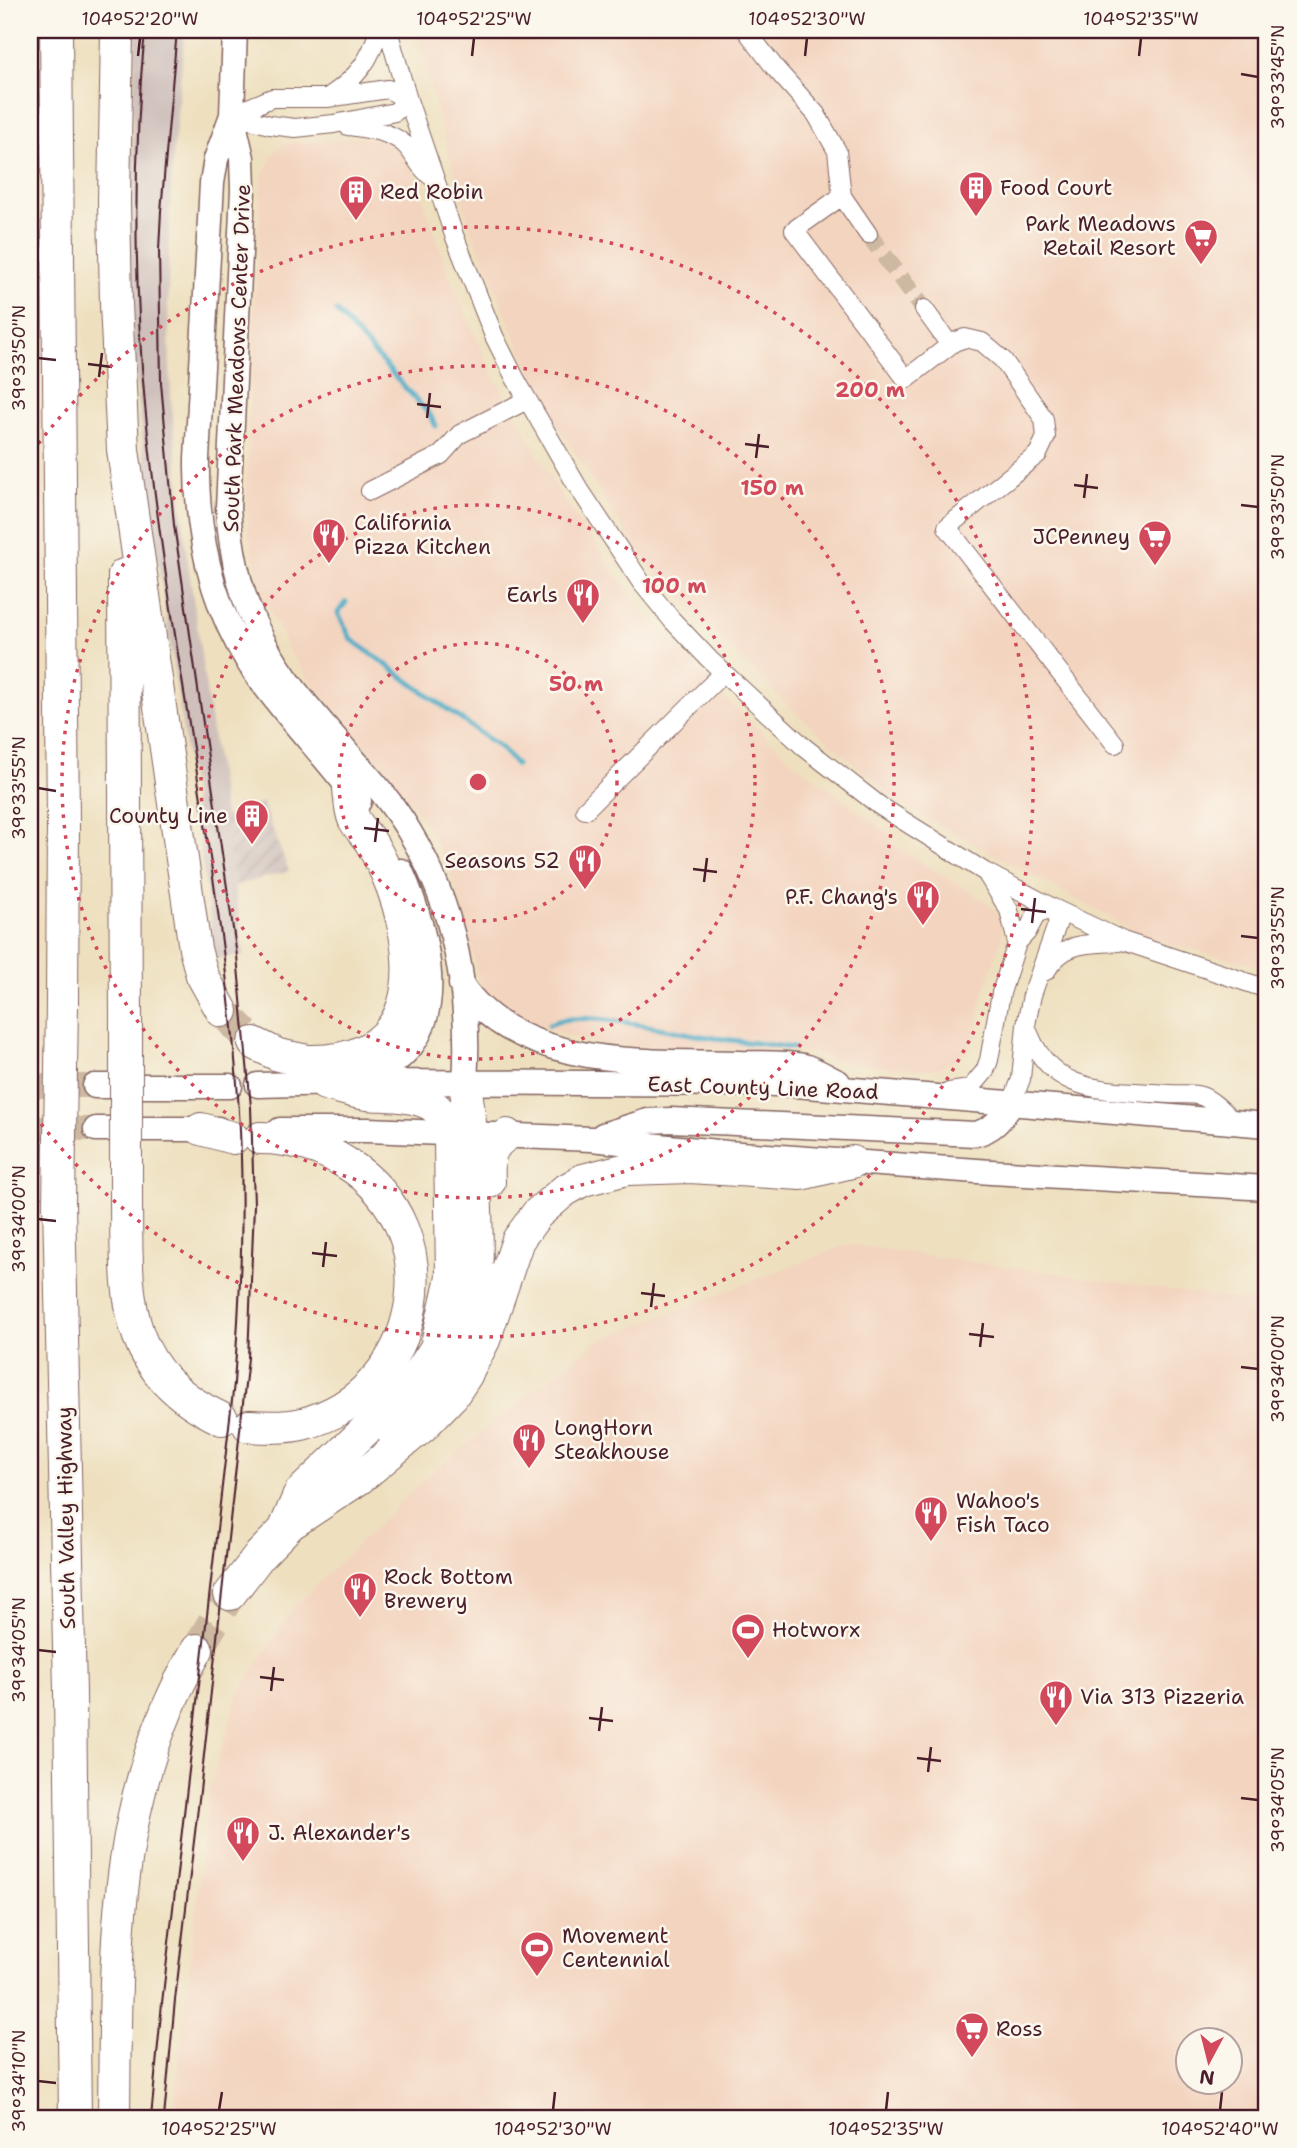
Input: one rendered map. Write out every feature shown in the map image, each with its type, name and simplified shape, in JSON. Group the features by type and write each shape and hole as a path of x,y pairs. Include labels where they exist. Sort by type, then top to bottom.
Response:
{"highway":[{"name":"South Valley Highway","path":"56,30 63,824 60,1203 75,2118"},
{"path":"117,30 114,201 122,450 126,1199 129,1304 142,1345 155,1369 186,1400 236,1423 302,1424 331,1413 363,1392 380,1376 396,1350 406,1324 413,1286 410,1250 404,1230 376,1186 355,1168 329,1152 305,1144 201,1129"},
{"path":"122,450 195,948 202,975 222,1011"},
{"path":"319,1072 338,1060 365,1051 383,1039 401,1016 408,990 410,963 402,917 381,862 354,818 349,788"},
{"path":"230,1594 286,1527 415,1405 449,1366 468,1321 476,1288 478,1253 461,1134 442,1114 421,1100 405,1096 365,1094 254,1043"},
{"path":"319,1072 368,1074 398,1082"},
{"path":"286,1527 300,1493 403,1394 436,1348 452,1277 465,1082"},
{"path":"365,1454 398,1433 426,1407 462,1358 478,1324 488,1299 492,1272 489,1154 495,1143 507,1135"},
{"path":"286,1527 360,1478 423,1426 452,1396 484,1339 518,1240 537,1214 564,1191 583,1180 627,1169 691,1167 801,1174 852,1162"},
{"path":"114,2118 118,1934 128,1838 143,1776 159,1729 197,1650"}],"main road":[{"name":"South Park Meadows Center Drive","path":"235,30 232,115 243,158 243,191 228,508 230,539 241,586 253,621 271,654 317,717 388,800 428,863 442,895 453,933 461,984 467,1046 465,1082"},
{"name":"South Park Meadows Center Drive","path":"232,115 216,159 212,183 197,459 199,527 219,603 249,662 378,826 404,877 419,917 430,978 426,1012 415,1040 389,1065 368,1074"},
{"path":"461,984 481,1007 503,1023 533,1039 570,1052 635,1060 804,1066 854,1089"},
{"name":"East County Line Road","path":"258,1085 319,1072 398,1082 784,1084 1267,1125"},
{"path":"135,1086 230,1086"},
{"path":"591,1139 648,1121 671,1120 975,1134 985,1132 1000,1120 1011,1105"},
{"path":"136,1129 201,1129"},
{"path":"246,1134 461,1134 591,1139 727,1153 1267,1188"}],"street":[{"path":"327,98 348,84 365,66 376,44 378,30"},
{"path":"388,30 408,100 473,287 494,336 527,400 576,484 641,582 672,620 723,673 804,747 880,806 985,872 1124,941 1267,989"},
{"path":"746,30 816,114 837,151 842,196 868,234"},
{"path":"232,115 272,98 327,98 388,89 408,100"},
{"path":"232,115 270,125 295,128 334,124 395,112 408,100"},
{"path":"334,124 386,133 408,147 418,166 436,180"},
{"path":"842,196 794,230 906,379 950,345 965,338 982,342 1003,360 1044,419 1046,437 1038,454 947,527 1115,744"},
{"path":"924,309 950,345"},
{"path":"370,491 441,455 460,434 527,400"},
{"path":"585,810 723,673"},
{"path":"985,872 1006,901 1017,943"},
{"path":"914,1094 970,1089 981,1078 989,1060 1001,993 1017,943 1036,915 1053,908"},
{"path":"1011,1105 1021,1079 1032,995 1058,922 1053,908"},
{"path":"1032,995 1053,959 1065,949 1092,943 1124,941"},
{"path":"1026,1025 1043,1058 1061,1077 1070,1082 1092,1088 1202,1097 1235,1123"}],"shaded area":[{"path":"136,30 185,30 169,231 171,396 185,542 244,955 216,959 149,498 133,348 129,227"},
{"name":"Park Meadows Retail Resort","path":"417,30 1267,30 1267,968 1149,939 899,803 788,706 643,559 542,402 468,222"},
{"path":"360,137 390,140 412,165 451,281 492,372 560,494 641,609 738,711 794,762 893,837 890,843 984,900 997,912 1002,938 983,995 976,1033 968,1050 955,1061 939,1068 918,1070 858,1064 811,1053 606,1045 568,1037 540,1026 498,1003 482,988 458,893 432,834 403,790 317,690 289,652 263,595 248,533 246,481 261,178 275,151 281,146"},
{"path":"262,802 289,871 234,886 223,817"},
{"path":"848,1244 1267,1304 1267,2118 173,2118 209,1791 238,1695 294,1607 425,1478 597,1341"}],"waterway":[{"path":"336,311 430,415 436,426"},
{"path":"346,602 338,613 351,639 502,749 516,765"},
{"path":"549,1025 562,1020 602,1020 793,1048"}],"tunnel":[{"path":"868,234 924,309"},
{"path":"222,1011 254,1043"},
{"path":"30,1086 95,1086"},
{"path":"30,1128 96,1129"},
{"path":"197,1650 230,1594"}],"tram line":[{"path":"145,30 138,124 136,218 145,405 166,578 207,837 230,1009 238,1096 242,1204 234,1383 151,2118"},
{"path":"164,2118 248,1358 254,1205 251,1107 237,956 174,525 161,383 159,250 177,30"}],"place":[{"name":"Food Court","path":"976,218"},
{"name":"Red Robin","path":"356,222"},
{"name":"Park Meadows Retail Resort","path":"1201,266"},
{"name":"California Pizza Kitchen","path":"329,565"},
{"name":"JCPenney","path":"1155,567"},
{"name":"Earls","path":"583,625"},
{"name":"County Line","path":"252,846"},
{"name":"Seasons 52","path":"585,891"},
{"name":"P.F. Chang's","path":"923,927"},
{"name":"LongHorn Steakhouse","path":"529,1470"},
{"name":"Wahoo's Fish Taco","path":"931,1543"},
{"name":"Rock Bottom Brewery","path":"360,1619"},
{"name":"Hotworx","path":"748,1660"},
{"name":"Via 313 Pizzeria","path":"1056,1727"},
{"name":"J. Alexander's","path":"243,1863"},
{"name":"Movement Centennial","path":"537,1978"},
{"name":"Ross","path":"972,2059"}]}
